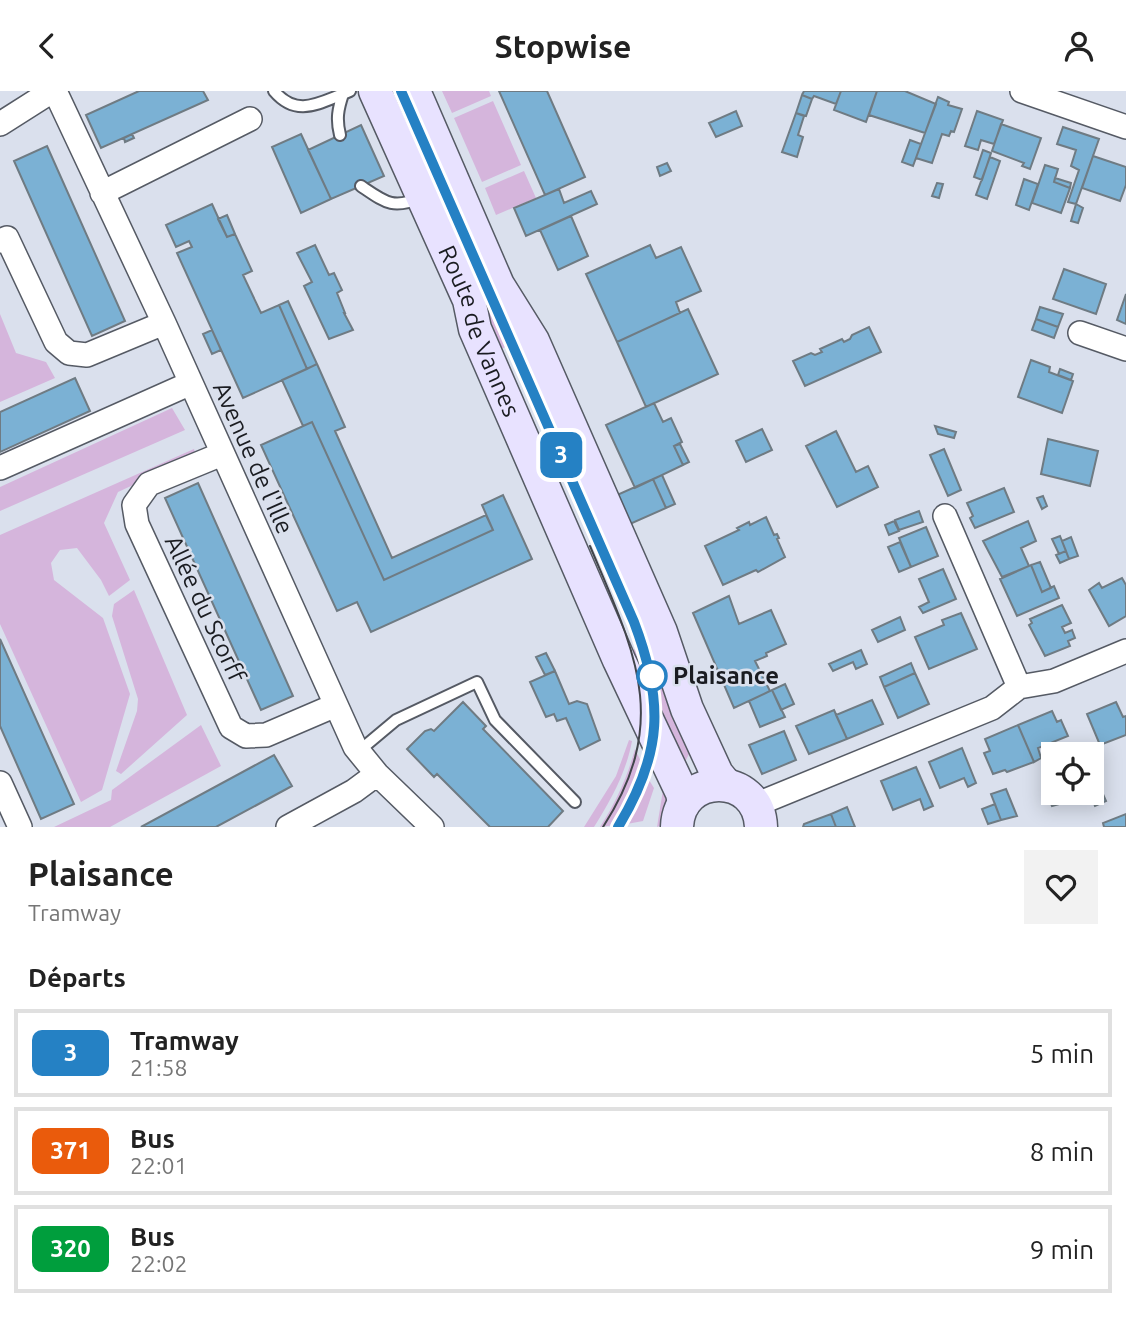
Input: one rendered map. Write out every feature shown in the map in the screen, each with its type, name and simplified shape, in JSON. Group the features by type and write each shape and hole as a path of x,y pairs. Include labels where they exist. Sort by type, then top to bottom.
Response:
{"main road":[{"name":"Route de Vannes","path":"374,91 469,300 475,329 619,660 682,793 681,815"},
{"name":"Route de Vannes","path":"414,91 498,285 533,341 661,632 687,709 717,774 726,785"},
{"path":"681,815 689,797 703,788 726,785 740,790 758,816"}],"street":[{"path":"0,124 54,91"},
{"name":"Avenue de l'Ille","path":"54,91 164,323 359,751 377,774 432,827"},
{"path":"1022,91 1126,127"},
{"path":"102,193 250,119"},
{"path":"0,241 7,238 56,342 69,353 87,355 164,323"},
{"path":"1080,333 1126,349"},
{"path":"0,468 191,383"},
{"name":"Allée du Scorff","path":"222,454 149,484 134,505 136,524 231,727 246,736 266,735 336,705"},
{"path":"944,516 1019,687"},
{"path":"758,816 992,708 1019,687 1054,681 1126,651"},
{"path":"288,827 354,791 377,774"},
{"path":"0,783 20,827"}],"lane":[{"path":"274,91 287,103 309,107 347,92"},
{"path":"340,135 336,120 347,92"},
{"path":"361,186 385,203 403,205 423,197"},
{"path":"359,751 396,720 477,682 495,720 575,802"}],"shaded area":[{"path":"384,91 405,91 516,342 499,350"},
{"path":"442,91 489,91 491,96 452,113"},
{"path":"493,101 521,165 482,182 454,118"},
{"path":"524,171 536,198 496,215 485,188"},
{"path":"0,314 16,353 46,362 55,378 0,402"},
{"path":"172,408 185,430 0,511 0,487"},
{"path":"194,449 196,456 118,492 104,523 130,580 109,596 101,580 77,548 60,550 51,563 54,580 103,618 130,694 102,790 81,802 0,624 0,535"},
{"path":"134,590 187,715 121,774 116,771 137,711 138,699 112,616 114,604"},
{"path":"645,645 654,677 657,720 629,652"},
{"path":"660,683 689,754 681,770 661,728"},
{"path":"201,725 221,766 110,827 54,827 111,800 112,790"},
{"path":"629,740 632,741 626,764 612,796 594,827 584,827 616,776"},
{"path":"635,749 647,774 623,824 600,827 620,789"},
{"path":"649,780 654,788 643,821 627,824"},
{"path":"663,790 670,804 662,825 657,827"}],"building":[{"path":"139,91 203,91 208,100 101,148 86,115"},
{"path":"499,91 547,91 585,177 545,195"},
{"path":"804,91 841,91 836,104 814,96 812,99 802,95"},
{"path":"841,91 877,91 866,122 834,110"},
{"path":"877,91 905,91 936,104 925,133 869,115"},
{"path":"802,95 812,99 806,116 796,113"},
{"path":"938,97 949,102 948,105 962,109 954,132 951,131 949,136 942,134 932,163 916,158"},
{"path":"736,111 742,126 716,137 709,123"},
{"path":"977,111 1003,120 994,144 981,140 978,150 965,146"},
{"path":"796,113 804,116 798,135 803,137 797,157 782,152"},
{"path":"1001,124 1041,138 1030,169 1022,166 1024,163 992,151"},
{"path":"361,125 384,176 331,199 308,150"},
{"path":"1063,127 1099,139 1076,204 1068,202 1079,170 1071,166 1076,150 1057,144"},
{"path":"132,134 134,138 125,142 124,138"},
{"path":"301,134 331,199 301,213 272,147"},
{"path":"910,140 921,144 913,166 902,162"},
{"path":"47,146 125,321 92,336 14,161"},
{"path":"983,150 991,153 982,180 974,177"},
{"path":"1093,156 1126,167 1126,185 1120,201 1082,188"},
{"path":"990,157 1000,161 987,199 976,195"},
{"path":"667,163 671,171 660,176 657,167"},
{"path":"1045,165 1058,169 1054,182 1070,188 1061,213 1032,203"},
{"path":"1055,178 1071,183 1070,188 1054,182"},
{"path":"1024,179 1038,184 1029,210 1016,205"},
{"path":"937,183 943,184 939,198 932,196"},
{"path":"559,189 564,203 591,191 597,204 526,236 514,208"},
{"path":"212,204 227,237 235,234 252,271 243,275 261,313 279,305 307,369 243,398 177,253 192,247 189,241 176,247 166,225"},
{"path":"1076,204 1083,208 1078,223 1071,221"},
{"path":"227,215 235,234 227,237 218,219"},
{"path":"571,216 588,256 558,270 540,230"},
{"path":"315,245 329,275 334,273 342,290 337,293 353,330 329,339 304,286 312,282 297,253"},
{"path":"650,245 656,258 681,247 701,291 676,302 680,313 617,342 586,274"},
{"path":"1064,269 1106,284 1096,314 1053,299"},
{"path":"1126,294 1126,324 1117,320"},
{"path":"288,301 317,364 307,369 279,305"},
{"path":"1040,307 1063,314 1058,327 1036,319"},
{"path":"688,309 718,374 646,407 617,342"},
{"path":"1036,319 1058,327 1054,338 1032,330"},
{"path":"869,327 881,352 805,386 793,361 811,353 815,355 822,352 820,349 842,339 844,342"},
{"path":"212,330 221,350 212,354 203,334"},
{"path":"1031,360 1050,367 1049,372 1073,381 1062,413 1018,397"},
{"path":"317,364 345,427 335,431 392,558 486,515 493,530 384,580 312,422 303,426 282,380"},
{"path":"1060,369 1073,374 1071,380 1058,375"},
{"path":"75,378 90,411 0,452 0,412"},
{"path":"654,403 663,422 671,418 682,442 674,446 683,465 635,488 606,425"},
{"path":"312,422 384,580 493,530 482,505 503,495 532,559 371,632 357,602 337,611 261,445"},
{"path":"935,426 956,432 954,438 938,434"},
{"path":"762,429 772,450 746,462 736,441"},
{"path":"836,431 856,472 868,466 878,487 837,507 806,446"},
{"path":"1048,439 1098,451 1090,486 1041,474"},
{"path":"680,444 689,462 683,465 674,446"},
{"path":"944,449 961,490 948,496 930,455"},
{"path":"662,475 675,504 666,508 653,479"},
{"path":"653,479 666,508 630,524 617,495"},
{"path":"198,483 293,696 261,710 165,498"},
{"path":"1004,488 1014,512 975,528 967,503"},
{"path":"1043,496 1047,506 1042,509 1037,498"},
{"path":"919,511 923,522 899,530 895,520"},
{"path":"766,517 774,535 777,534 779,538 777,539 785,557 758,572 756,570 723,585 705,546 739,530 737,528 749,522 750,525"},
{"path":"894,521 899,531 889,535 885,525"},
{"path":"1028,521 1036,541 1021,548 1029,566 1002,577 983,541"},
{"path":"926,527 938,556 911,567 899,538"},
{"path":"1060,536 1066,551 1059,554 1052,539"},
{"path":"1071,537 1078,556 1069,559 1062,541"},
{"path":"900,542 911,567 899,572 888,547"},
{"path":"1066,551 1069,559 1060,563 1056,555"},
{"path":"1040,562 1051,588 1042,592 1031,565"},
{"path":"1031,565 1042,592 1054,586 1059,598 1017,616 1000,579"},
{"path":"943,569 956,599 923,613 919,607 929,602 919,579"},
{"path":"1122,578 1126,585 1126,616 1109,626 1089,590 1099,583 1102,588"},
{"path":"729,596 739,624 771,610 786,644 755,661 770,691 734,708 693,613"},
{"path":"1062,605 1071,623 1062,627 1065,633 1072,630 1075,638 1068,641 1070,646 1045,656 1029,625 1032,623 1030,619"},
{"path":"961,613 977,649 929,669 915,637 944,625 942,620"},
{"path":"900,617 905,630 878,642 872,630"},
{"path":"0,639 74,804 41,819 0,726"},
{"path":"861,650 867,664 856,669 853,662 833,671 829,664"},
{"path":"546,653 555,671 545,675 536,657"},
{"path":"911,663 915,673 884,687 880,677"},
{"path":"555,671 569,704 577,701 587,704 600,740 580,750 566,718 557,721 554,714 546,717 530,682"},
{"path":"915,673 929,704 898,718 884,687"},
{"path":"785,684 794,704 781,710 772,690"},
{"path":"772,690 785,717 760,727 749,701"},
{"path":"872,700 883,724 847,739 836,715"},
{"path":"463,702 486,726 483,729 563,811 548,827 490,827 437,774 434,777 407,749 425,731 434,731"},
{"path":"1116,702 1123,717 1126,716 1126,735 1104,743 1099,742 1087,714"},
{"path":"834,710 847,739 809,754 796,726"},
{"path":"1052,711 1057,722 1061,720 1068,736 1053,742 1041,742 1041,747 1038,748 1041,758 1034,762 1018,725"},
{"path":"1018,725 1034,762 993,774 984,753 990,751 985,739"},
{"path":"784,731 796,760 762,774 749,745"},
{"path":"962,748 976,783 968,787 964,778 940,788 929,762"},
{"path":"274,755 292,786 216,827 141,827"},
{"path":"916,767 933,806 924,810 920,799 893,810 881,781"},
{"path":"1006,789 1017,816 1001,820 991,794"},
{"path":"995,804 1001,820 988,824 982,809"},
{"path":"847,807 855,827 836,827 831,814"},
{"path":"831,814 836,827 803,827 804,824"},
{"path":"1126,814 1126,827 1104,827 1103,823"}],"tram line":[{"path":"401,91 644,650 654,702 651,751 644,775 618,827"},
{"name":"3","path":"401,91 648,658 655,698 654,734 642,782 618,827"},
{"path":"590,546 632,653 639,686 641,719 636,753 624,789 603,827"}],"place":[{"name":"Plaisance","path":"652,676"}]}
